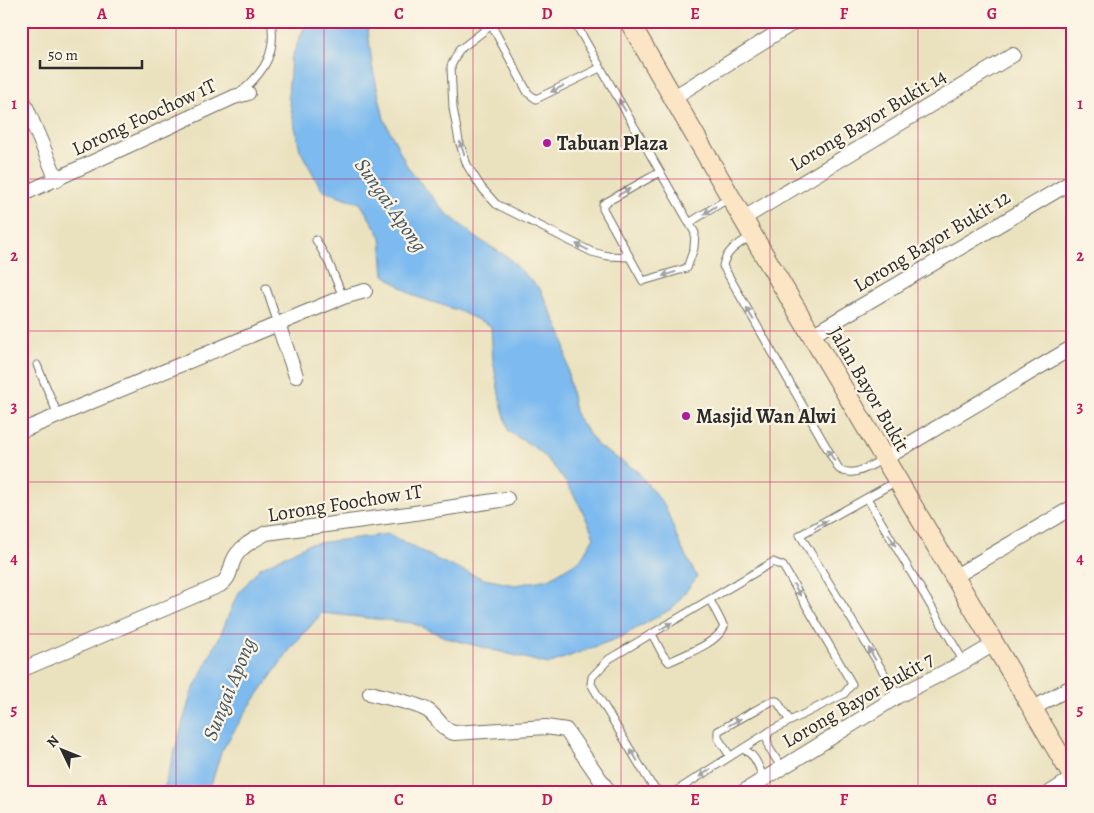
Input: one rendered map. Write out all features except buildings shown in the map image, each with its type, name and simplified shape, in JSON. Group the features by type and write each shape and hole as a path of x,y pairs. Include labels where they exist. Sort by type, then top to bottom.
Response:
{"street":[{"name":"Jalan Bayor Bukit","path":"629,21 753,236 1073,778"},
{"path":"674,97 796,21"},
{"name":"Lorong Bayor Bukit 14","path":"744,218 1013,55"},
{"name":"Lorong Foochow 1T","path":"21,95 57,180"},
{"name":"Lorong Foochow 1T","path":"21,195 241,95"},
{"name":"Lorong Bayor Bukit 12","path":"812,335 1073,181"},
{"path":"21,431 343,297 365,291"},
{"path":"278,324 296,376"},
{"path":"884,459 1073,346"},
{"name":"Lorong Foochow 1T","path":"21,670 220,585 230,576 236,555 251,542 266,533 506,499"},
{"path":"954,577 1073,507"},
{"name":"Lorong Bayor Bukit 7","path":"743,792 898,696 964,662 994,644"},
{"path":"1032,710 1073,686"},
{"path":"370,693 425,709 437,718 447,731 454,733 546,727 566,730 608,792"},
{"path":"1050,792 1073,778"}],"lane":[{"path":"241,95 268,62 273,37 271,21"},
{"path":"574,21 600,68 660,172 695,234 694,248 687,268 643,281 603,209 603,204 660,172"},
{"path":"600,68 536,99 528,93 494,23 459,50 450,66 453,108 459,141 468,165 481,187 496,204 592,252 608,256 629,257"},
{"path":"689,224 731,197"},
{"path":"753,236 730,250 723,266 839,469 846,473 853,473 884,459"},
{"path":"316,240 329,263 343,297"},
{"path":"266,288 278,324"},
{"path":"37,365 58,416"},
{"path":"897,480 800,535 898,696"},
{"path":"868,498 964,662"},
{"path":"664,792 657,790 651,784 591,684 592,677 609,660 774,562 783,566 852,684 844,694 770,731 676,791 669,792"},
{"path":"652,634 669,662 712,641 721,633 724,627 710,600"},
{"path":"730,756 718,738 718,731 772,701 777,701 790,721"},
{"path":"770,731 767,737 769,748 782,768"},
{"path":"742,749 749,751 754,756 764,779"}],"water":[{"name":"Sungai Apong","path":"307,21 367,21 372,65 384,119 408,168 446,213 477,238 509,258 540,289 563,337 576,416 598,446 637,471 665,506 680,545 697,577 673,608 621,637 548,664 450,639 412,623 322,613 291,648 247,710 221,752 209,792 163,792 191,694 220,636 237,595 260,568 309,544 389,534 442,562 484,579 515,585 549,579 580,560 594,537 579,504 559,472 531,445 509,432 500,399 493,360 491,326 457,310 414,296 384,275 381,237 360,203 322,190 300,150 288,95 291,59"}],"place":[{"name":"Tabuan Plaza","path":"547,143"},
{"name":"Masjid Wan Alwi","path":"686,416"}]}
